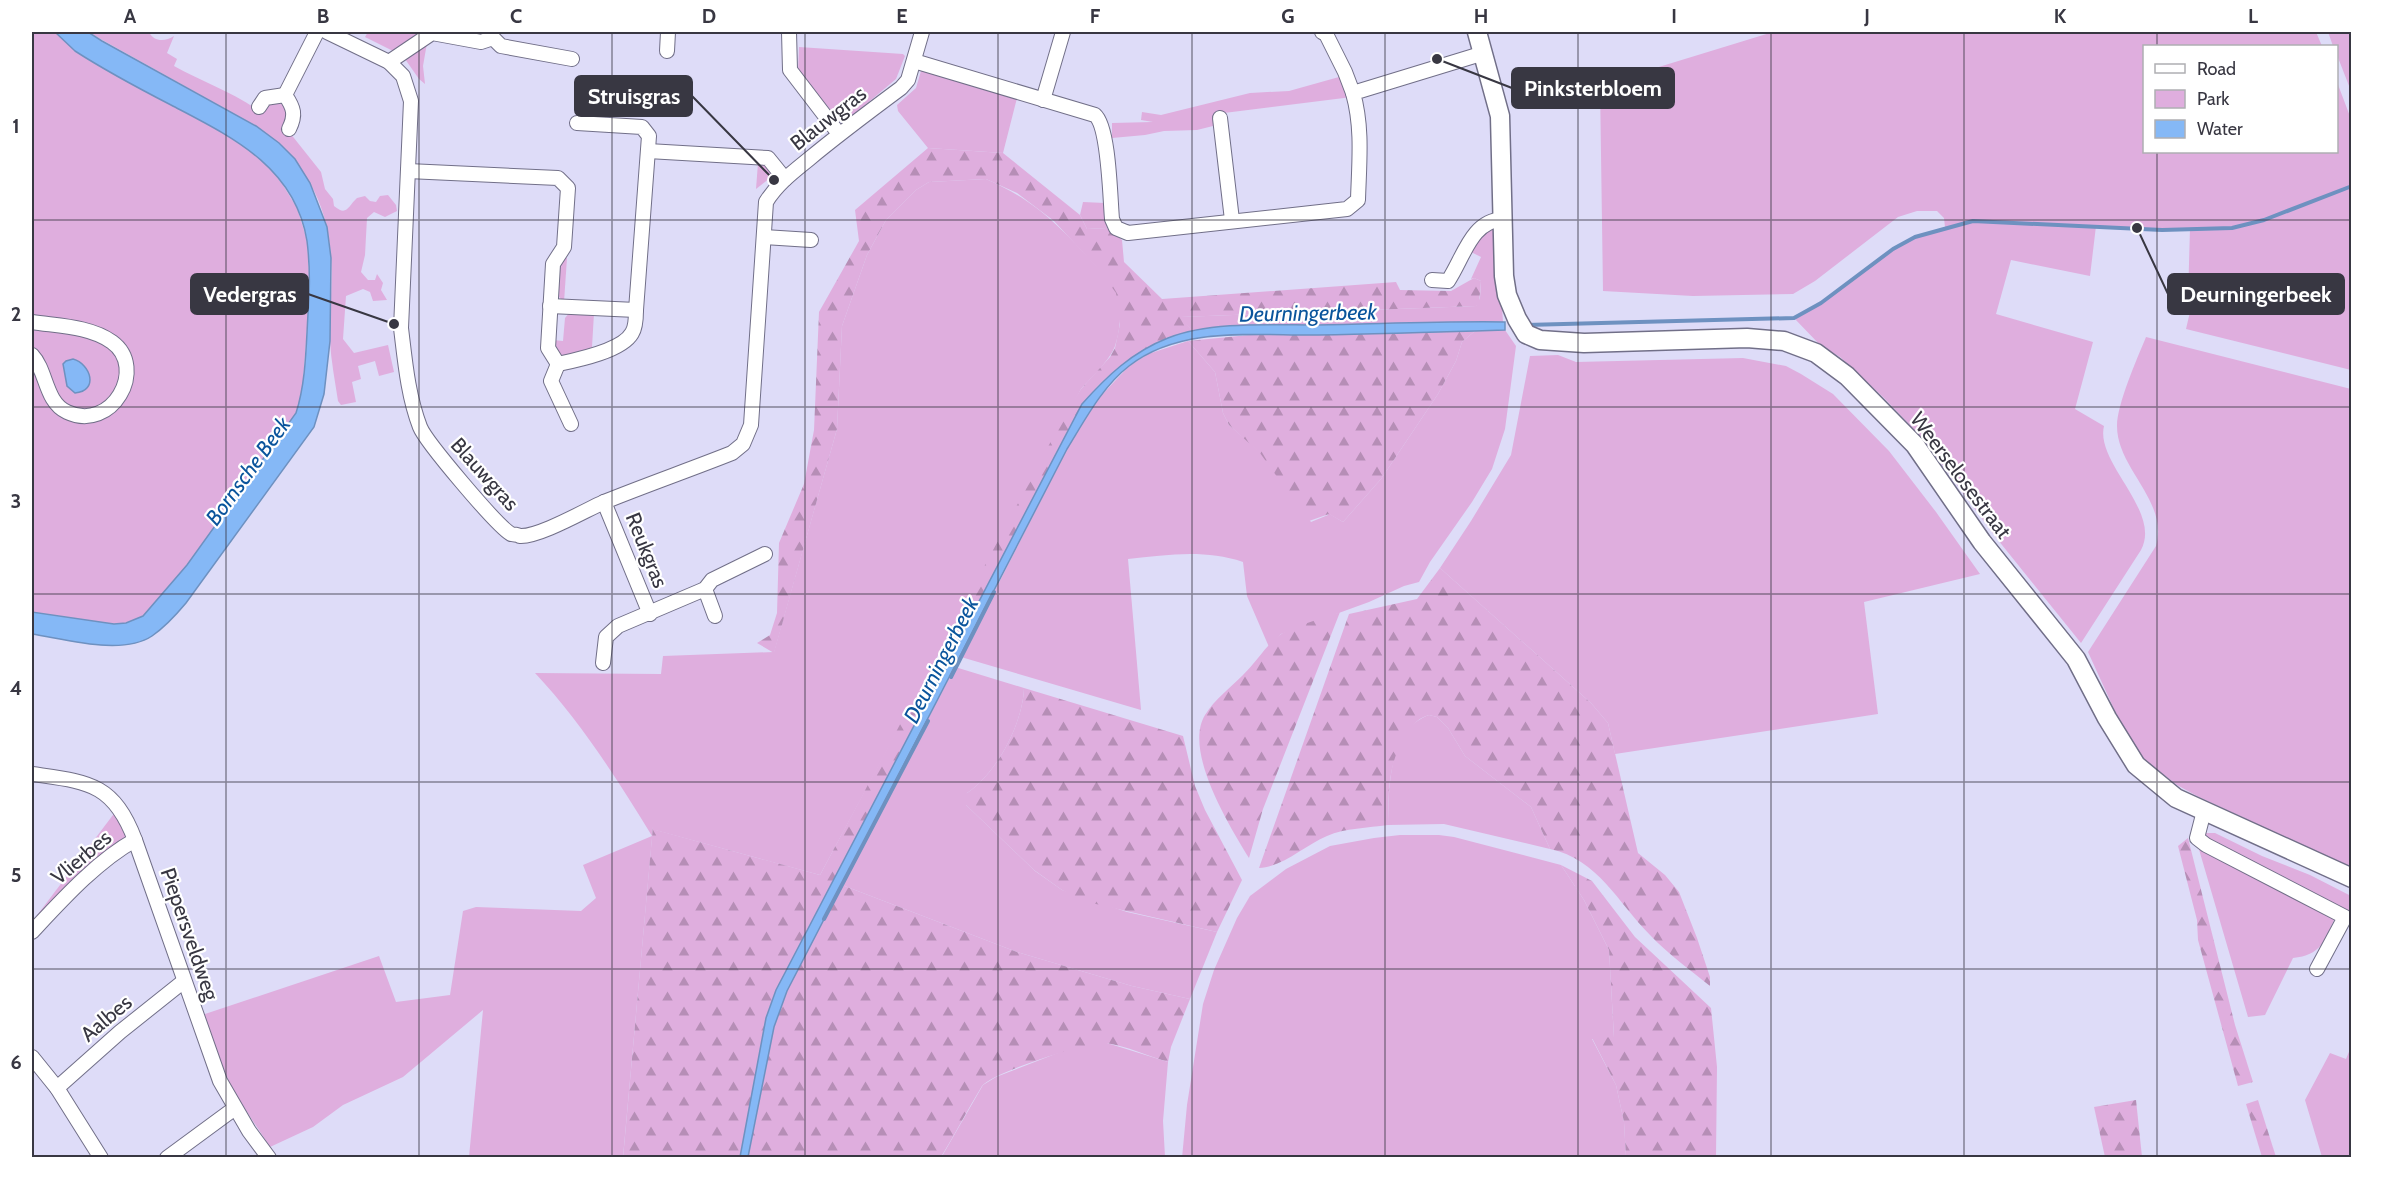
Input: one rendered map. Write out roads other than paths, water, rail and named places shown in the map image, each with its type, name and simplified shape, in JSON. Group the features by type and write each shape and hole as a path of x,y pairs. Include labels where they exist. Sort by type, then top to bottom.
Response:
{"street":[{"path":"285,95 317,32"},
{"name":"Blauwgras","path":"327,32 389,62 403,76 411,100 401,328 409,386 421,430 497,522 512,534 521,536 534,533 604,502 732,453 743,444 751,425 766,202 773,189 839,134 901,88 908,80 922,32"},
{"path":"389,62 431,32 480,42 496,34 501,46 572,59"},
{"path":"667,51 668,32"},
{"path":"789,32 790,70 839,134"},
{"path":"1043,100 1063,32"},
{"path":"914,61 1095,115 1101,120 1106,148 1112,219 1116,228 1128,233 1347,209 1354,206 1358,200 1360,147 1358,111 1345,72 1326,33 1322,32"},
{"name":"Weerselosestraat","path":"1477,32 1500,116 1504,276 1507,295 1527,334 1548,342 1584,343 1747,338 1784,341 1816,353 1847,376 1915,445 1982,542 2076,659 2107,718 2136,765 2176,798 2352,878"},
{"path":"1353,93 1484,53"},
{"path":"259,107 266,98 285,95"},
{"path":"285,95 293,106 295,117 289,129"},
{"path":"1220,118 1232,220"},
{"path":"558,364 581,359 614,347 631,336 636,310 648,136 642,127 577,123"},
{"path":"648,151 768,158 785,179"},
{"path":"408,171 560,179 568,190 564,248 553,264 548,348 558,364"},
{"path":"1432,280 1448,281 1477,230 1492,220 1503,219"},
{"path":"764,237 811,240"},
{"path":"550,306 636,310"},
{"path":"32,322 84,330 113,342 120,350 126,368 123,391 119,399 100,414 78,416 67,412 57,405 38,362 32,355"},
{"path":"558,364 551,381 571,424"},
{"name":"Reukgras","path":"604,502 650,614"},
{"name":"Reukgras","path":"603,663 606,637 618,626 705,589 712,580 765,554"},
{"path":"705,589 715,616"},
{"name":"Piepersveldweg","path":"32,774 78,781 96,788 117,806 135,840 213,1065 235,1108 269,1158"},
{"path":"2204,811 2197,838 2206,845 2345,917 2318,969"},
{"name":"Vlierbes","path":"32,932 57,905 118,849 135,840"},
{"name":"Aalbes","path":"57,1088 120,1032 184,981"},
{"path":"32,1057 57,1088 101,1158"},
{"path":"167,1158 235,1108"}],"water":[{"path":"55,32 88,32 256,126 279,143 295,159 310,183 327,227 331,258 330,341 324,394 314,427 182,607 166,625 152,636 140,642 125,645 93,644 32,634 32,612 114,624 126,623 143,616 187,565 296,413 304,377 306,352 309,287 307,241 300,215 289,192 257,156 215,129 134,86 75,51"},
{"path":"1505,322 1505,330 1319,335 1245,334 1196,338 1150,353 1119,374 1095,404 1067,449 787,991 774,1027 748,1157 740,1157 766,1018 776,990 1082,404 1091,394 1121,366 1143,350 1168,338 1203,329 1261,325"},
{"path":"73,359 84,366 90,377 87,388 75,393 67,386 63,364"}],"waterway":[{"name":"Deurningerbeek","path":"1526,325 1794,318 1821,303 1893,249 1915,237 1973,221 2162,230 2232,228 2264,220 2352,186"},
{"name":"Deurningerbeek","path":"951,677 994,592"},
{"name":"Deurningerbeek","path":"824,919 928,721"}],"place":[{"name":"Pinksterbloem","path":"1437,59"},
{"name":"Struisgras","path":"774,180"},
{"name":"Deurningerbeek","path":"2137,228"},
{"name":"Vedergras","path":"394,324"}],"water label":[{"name":"Bornsche Beek","path":"248,471"}]}
